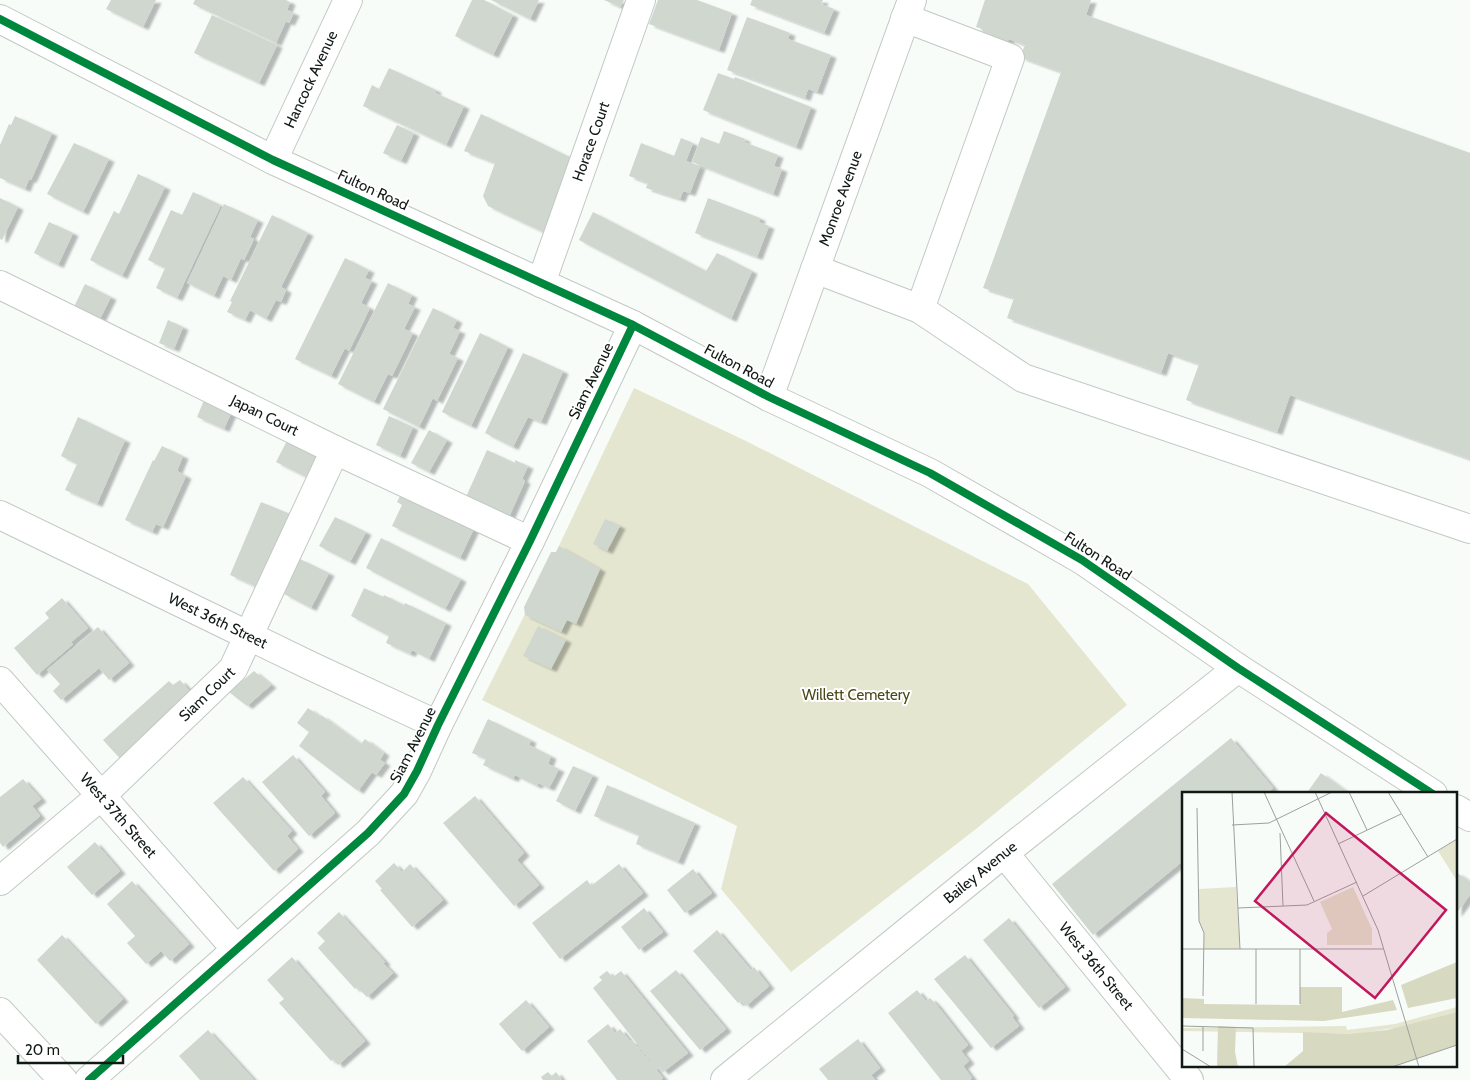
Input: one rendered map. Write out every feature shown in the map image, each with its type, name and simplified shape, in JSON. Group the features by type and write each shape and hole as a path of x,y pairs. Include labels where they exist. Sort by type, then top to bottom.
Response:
{"street":[{"name":"Hancock Avenue","path":"273,160 348,0"},
{"name":"Horace Court","path":"542,283 641,0"},
{"name":"Monroe Avenue","path":"769,397 909,9"},
{"path":"909,9 1010,58 920,310"},
{"name":"Fulton Road","path":"0,19 273,160 633,325 769,397 930,473 1074,555 1238,668 1430,792"},
{"path":"815,269 920,310 1023,378 1470,529"},
{"name":"Japan Court","path":"0,285 335,450 530,541"},
{"name":"Siam Avenue","path":"89,1080 368,833 404,794 530,541 633,325"},
{"name":"Siam Court","path":"0,881 102,795 233,669 335,450"},
{"name":"West 36th Street","path":"0,515 438,725"},
{"name":"Bailey Avenue","path":"726,1080 1004,853 1238,668"},
{"name":"West 37th Street","path":"0,681 236,949"},
{"path":"1458,810 1470,818"},
{"name":"West 36th Street","path":"1004,853 1189,1080"},
{"path":"0,1012 63,1080"}],"green space":[{"name":"Willett Cemetery","path":"634,388 746,441 1028,584 1127,705 976,829 791,972 721,889 737,826 482,700 556,552"}],"building":[{"path":"111,0 156,0 143,27 106,9"},
{"path":"195,0 286,0 290,2 287,10 294,13 289,23 286,21 276,43 193,4"},
{"path":"472,0 484,0 513,15 493,55 455,36"},
{"path":"491,0 539,0 530,19"},
{"path":"604,0 624,0 620,7"},
{"path":"658,0 697,0 732,13 719,50 649,24"},
{"path":"752,0 823,0 821,4 834,9 824,33 750,5"},
{"path":"985,0 1091,0 1086,15 1470,153 1470,459 1290,395 1277,432 1186,400 1199,364 1168,353 1161,373 1007,318 1014,298 983,288 1061,72 1020,57 1025,45 1009,39 1007,42 984,34 982,29 976,27"},
{"path":"212,15 277,45 259,83 194,53"},
{"path":"747,17 790,33 788,39 831,55 817,92 808,89 805,98 727,70"},
{"path":"389,68 436,90 435,93 464,106 446,145 363,106 372,85 379,89"},
{"path":"718,73 734,79 735,77 811,107 796,147 703,110"},
{"path":"481,114 572,158 545,233 488,206 483,196 495,163 464,151"},
{"path":"15,116 52,133 25,189 0,178 0,145 9,124 11,125"},
{"path":"397,125 414,133 401,161 383,153"},
{"path":"724,131 745,139 744,142 778,155 774,166 782,169 773,194 692,162 701,137 719,144"},
{"path":"681,138 693,143 686,161 700,166 690,193 683,191 680,199 646,188 648,183 629,176 641,143 674,156"},
{"path":"74,143 109,159 83,212 47,194"},
{"path":"138,174 165,187 122,276 90,260 114,211 119,214"},
{"path":"193,192 221,205 177,298 156,288 165,268 148,260 171,210 182,215"},
{"path":"0,198 18,207 2,240 0,239"},
{"path":"708,198 760,218 759,222 769,226 757,257 695,233"},
{"path":"224,204 258,220 250,237 254,239 244,260 241,258 231,280 223,276 214,296 187,283"},
{"path":"593,212 706,271 717,253 752,271 731,319 579,240"},
{"path":"272,215 308,233 281,287 286,290 281,302 276,300 266,319 250,310 245,320 227,312 232,302 230,301"},
{"path":"49,222 73,233 58,265 34,253"},
{"path":"345,258 369,270 365,278 372,281 361,303 370,308 349,351 345,348 331,376 295,359"},
{"path":"388,283 412,295 408,304 415,307 404,329 413,333 392,376 388,374 374,402 338,384"},
{"path":"85,284 111,297 98,323 72,311"},
{"path":"433,308 457,320 453,328 460,331 449,354 458,358 437,401 433,398 419,427 383,409"},
{"path":"168,320 183,327 174,349 159,343"},
{"path":"480,333 508,347 471,426 442,412"},
{"path":"523,353 563,371 541,422 528,417 513,447 485,433"},
{"path":"207,393 235,404 224,429 197,417"},
{"path":"389,416 413,427 400,456 376,445"},
{"path":"78,417 125,440 97,504 65,490 77,464 61,456"},
{"path":"429,430 447,440 429,472 411,463"},
{"path":"291,433 321,449 306,477 276,462"},
{"path":"162,446 183,456 177,471 186,476 163,527 156,524 152,532 125,520 153,460"},
{"path":"487,450 515,463 515,460 528,466 522,479 525,481 509,517 466,497"},
{"path":"401,494 478,520 460,558 392,526 402,505 397,502"},
{"path":"261,502 295,516 264,590 230,575"},
{"path":"335,517 366,532 350,562 319,546"},
{"path":"605,519 620,526 607,551 593,544"},
{"path":"381,538 461,579 445,609 366,568"},
{"path":"559,546 600,569 576,624 567,620 561,632 525,615 524,607 551,552 556,552"},
{"path":"300,559 329,573 311,608 284,594"},
{"path":"364,588 404,605 405,603 446,623 429,659 412,650 410,654 386,643 389,636 351,616"},
{"path":"62,598 88,628 71,642 73,644 37,675 14,648 49,618 45,613"},
{"path":"538,626 566,640 551,669 523,656"},
{"path":"98,627 129,663 109,680 99,668 61,700 53,691 60,684 47,670"},
{"path":"254,671 271,685 247,706 229,692"},
{"path":"180,680 196,698 125,764 103,740 169,681 173,685"},
{"path":"308,708 321,717 321,715 361,744 365,739 384,753 380,760 385,763 376,775 372,772 358,791 299,746 309,732 297,723"},
{"path":"488,719 531,740 529,745 551,756 548,764 559,769 549,788 538,783 537,786 515,775 513,779 483,765 486,759 472,753"},
{"path":"1231,738 1273,788 1268,792 1182,792 1182,862 1093,935 1052,884"},
{"path":"293,755 325,792 321,796 335,813 309,836 262,782"},
{"path":"573,766 593,775 575,811 556,801"},
{"path":"1321,773 1347,792 1307,792"},
{"path":"243,777 292,831 287,836 298,849 274,871 213,803"},
{"path":"23,779 41,799 32,806 40,816 3,847 0,843 0,797"},
{"path":"607,785 695,823 678,862 636,844 639,835 594,816"},
{"path":"475,796 524,853 517,860 539,885 514,906 443,823"},
{"path":"95,842 120,871 92,895 67,867"},
{"path":"394,863 402,872 410,864 443,900 412,927 380,890 382,889 375,881"},
{"path":"619,864 643,893 560,959 532,923 587,880 591,886"},
{"path":"693,869 712,893 685,913 667,890"},
{"path":"1458,873 1470,882 1470,895 1458,911"},
{"path":"132,881 189,944 170,961 161,951 146,964 127,943 135,936 107,904"},
{"path":"644,908 663,932 639,950 621,927"},
{"path":"339,912 393,973 367,997 357,987 355,989 318,948 325,941 317,933"},
{"path":"1009,918 1065,987 1039,1008 983,940"},
{"path":"717,930 751,970 754,967 769,986 746,1006 741,1001 738,1003 693,951"},
{"path":"62,935 123,999 96,1024 37,960"},
{"path":"965,955 1014,1016 1012,1017 1019,1026 991,1048 934,979"},
{"path":"292,957 365,1041 338,1065 333,1059 331,1061 279,1003 284,999 267,980"},
{"path":"676,970 726,1029 700,1050 650,991"},
{"path":"607,971 613,977 621,971 688,1053 663,1072 659,1067 657,1069 593,988 602,980 599,977"},
{"path":"917,990 926,1001 930,998 936,1004 968,1045 961,1051 969,1061 963,1066 972,1078 970,1080 941,1080 888,1013"},
{"path":"526,1000 549,1027 522,1051 499,1024"},
{"path":"608,1024 615,1033 620,1029 630,1041 632,1040 663,1078 661,1080 617,1080 587,1041"},
{"path":"208,1030 254,1080 200,1080 179,1056"},
{"path":"858,1039 880,1068 871,1075 875,1080 828,1080 819,1069"},
{"path":"548,1072 552,1076 556,1072 562,1080 543,1080 541,1077"}],"cycle path":[{"path":"0,19 273,160 633,325 769,397 930,473 1082,560 1238,668 1430,792"},
{"path":"89,1080 368,833 404,794 530,541 633,325"}]}
